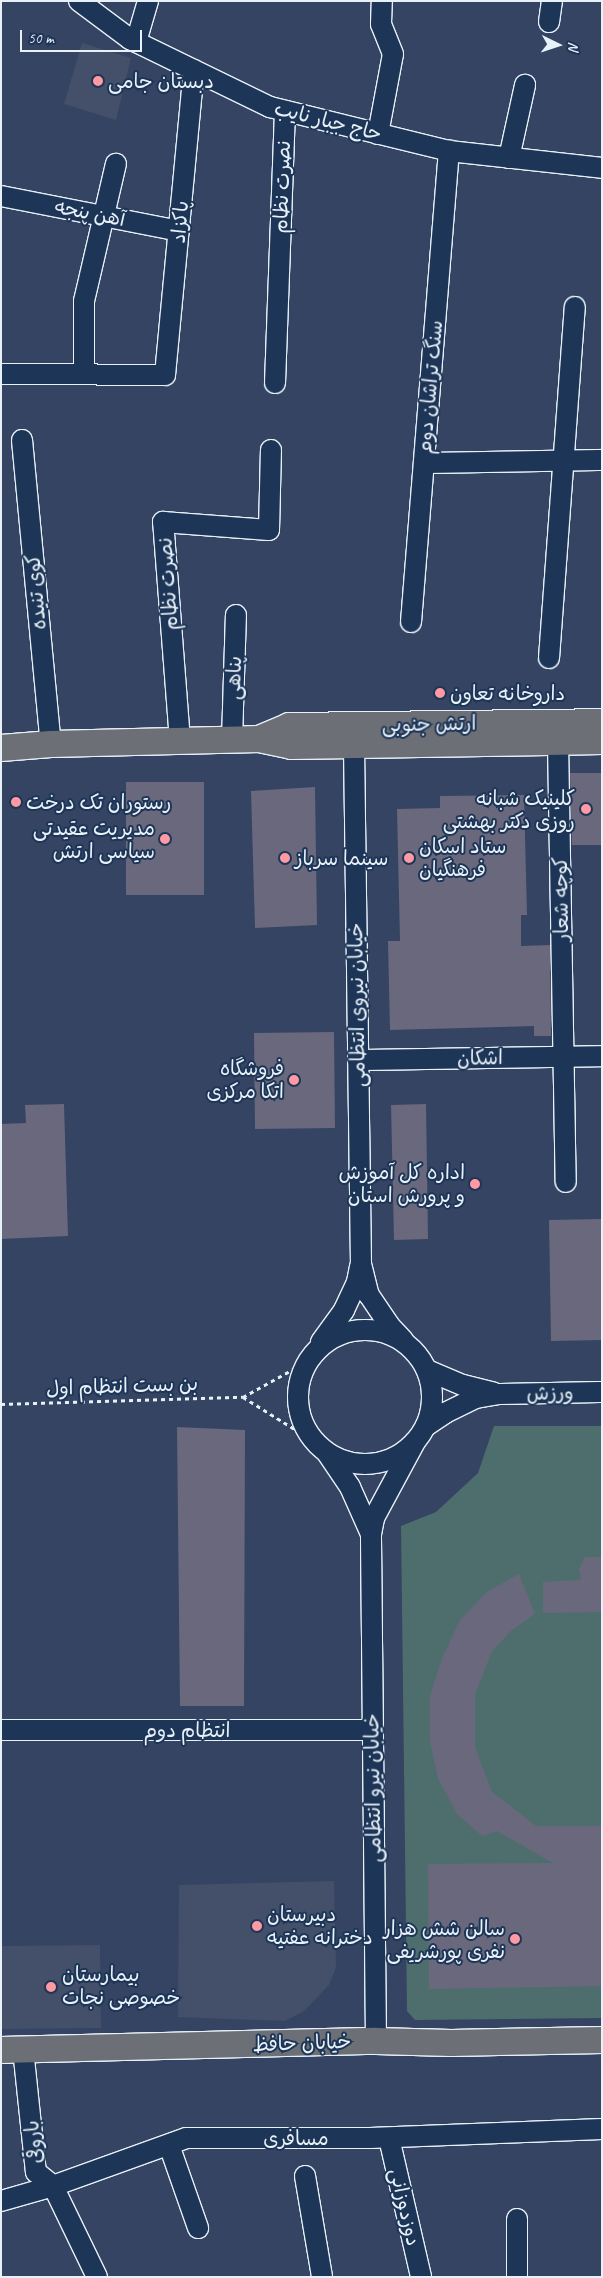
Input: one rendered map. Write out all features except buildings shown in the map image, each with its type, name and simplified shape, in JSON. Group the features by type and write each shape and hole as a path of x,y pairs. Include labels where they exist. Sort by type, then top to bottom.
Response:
{"main road":[{"name":"ارتش جنوبی","path":"259,739 290,726 602,722"},
{"name":"ارتش جنوبی","path":"1,748 51,744 259,739 291,746 602,741"},
{"name":"خیابان حافظ","path":"12,2050 376,2041 451,2043 602,2040"}],"street":[{"name":"حاج جبار نایب","path":"79,1 136,42 270,107 449,152 602,168"},
{"path":"136,42 148,1"},
{"path":"378,134 393,54 381,24 382,1"},
{"path":"549,22 552,1"},
{"name":"پاکزاد","path":"84,374 165,375 194,70"},
{"path":"509,158 525,85"},
{"name":"نصرت نظام","path":"275,384 285,111"},
{"name":"سنگ تراشان دوم","path":"411,622 449,152"},
{"path":"1,374 84,374 84,301 116,164"},
{"name":"آهن پنجه","path":"1,196 179,231"},
{"path":"549,658 575,307"},
{"name":"کوی تنیده","path":"22,440 51,744"},
{"name":"نصرت نظام","path":"180,741 164,522 269,530 271,450"},
{"path":"424,463 602,460"},
{"name":"پناهی","path":"232,740 236,615"},
{"name":"کوچه شعار","path":"558,742 566,1182"},
{"name":"خیابان نیروی انتظامی","path":"311,1356 344,1310 357,1282 361,1264 354,746"},
{"name":"اشکان","path":"358,1060 602,1056"},
{"name":"خیابان نیروی انتظامی","path":"361,1264 369,1295 389,1325 403,1340"},
{"path":"366,1329 385,1332 403,1340 417,1353 427,1370 432,1388 431,1408 420,1434 400,1455 382,1462 363,1465 344,1461 320,1447 302,1424 298,1405 298,1386 311,1356 329,1339 338,1335 366,1329"},
{"name":"ورزش","path":"427,1370 462,1385 498,1394"},
{"name":"ورزش","path":"420,1434 461,1405 476,1398 498,1394 602,1392"},
{"name":"خیابان نیرو انتظامی","path":"376,2041 371,1534 374,1518 420,1434"},
{"name":"خیابان نیرو انتظامی","path":"320,1447 350,1486 371,1534"},
{"name":"انتظام دوم","path":"1,1730 372,1730"},
{"name":"باروقی","path":"12,2050 36,2172 53,2186 97,2277"},
{"name":"مسافری","path":"1,2201 53,2186 186,2138 389,2138 602,2129"},
{"name":"دوزدوزانی","path":"389,2138 418,2276"},
{"path":"169,2144 198,2228"},
{"path":"305,2176 322,2277"},
{"path":"516,2219 517,2277"}],"path":[{"path":"311,1356 243,1397 320,1447"},
{"name":"بن بست انتظام اول","path":"1,1404 243,1397"}],"shaded area":[{"name":"دبستان جامی","path":"82,43 131,58 116,120 64,104"},
{"name":"دبیرستان دخترانه عفتیه","path":"334,1881 336,1968 329,1985 304,2011 285,2021 178,2017 179,1885"},
{"name":"بیمارستان خصوصی نجات","path":"100,1945 101,2028 1,2029 1,1946"}],"green space":[{"path":"494,1426 602,1426 602,2018 415,2020 407,2011 401,1526 436,1512 478,1473"}],"place":[{"name":"دبستان جامی","path":"98,81"},
{"name":"داروخانه تعاون","path":"440,693"},
{"name":"رستوران تک درخت","path":"16,802"},
{"name":"کلینیک شبانه روزی دکتر بهشتی","path":"586,809"},
{"name":"مدیریت عقیدتی سیاسی ارتش","path":"165,839"},
{"name":"سینما سرباز","path":"285,858"},
{"name":"ستاد اسکان فرهنگیان","path":"409,858"},
{"name":"فروشگاه اتکا مرکزی","path":"294,1080"},
{"name":"اداره کل آموزش و پرورش استان","path":"475,1184"},
{"name":"دبیرستان دخترانه عفتیه","path":"257,1926"},
{"name":"سالن شش هزار نفری پورشریفی","path":"515,1939"},
{"name":"بیمارستان خصوصی نجات","path":"51,1987"}]}
